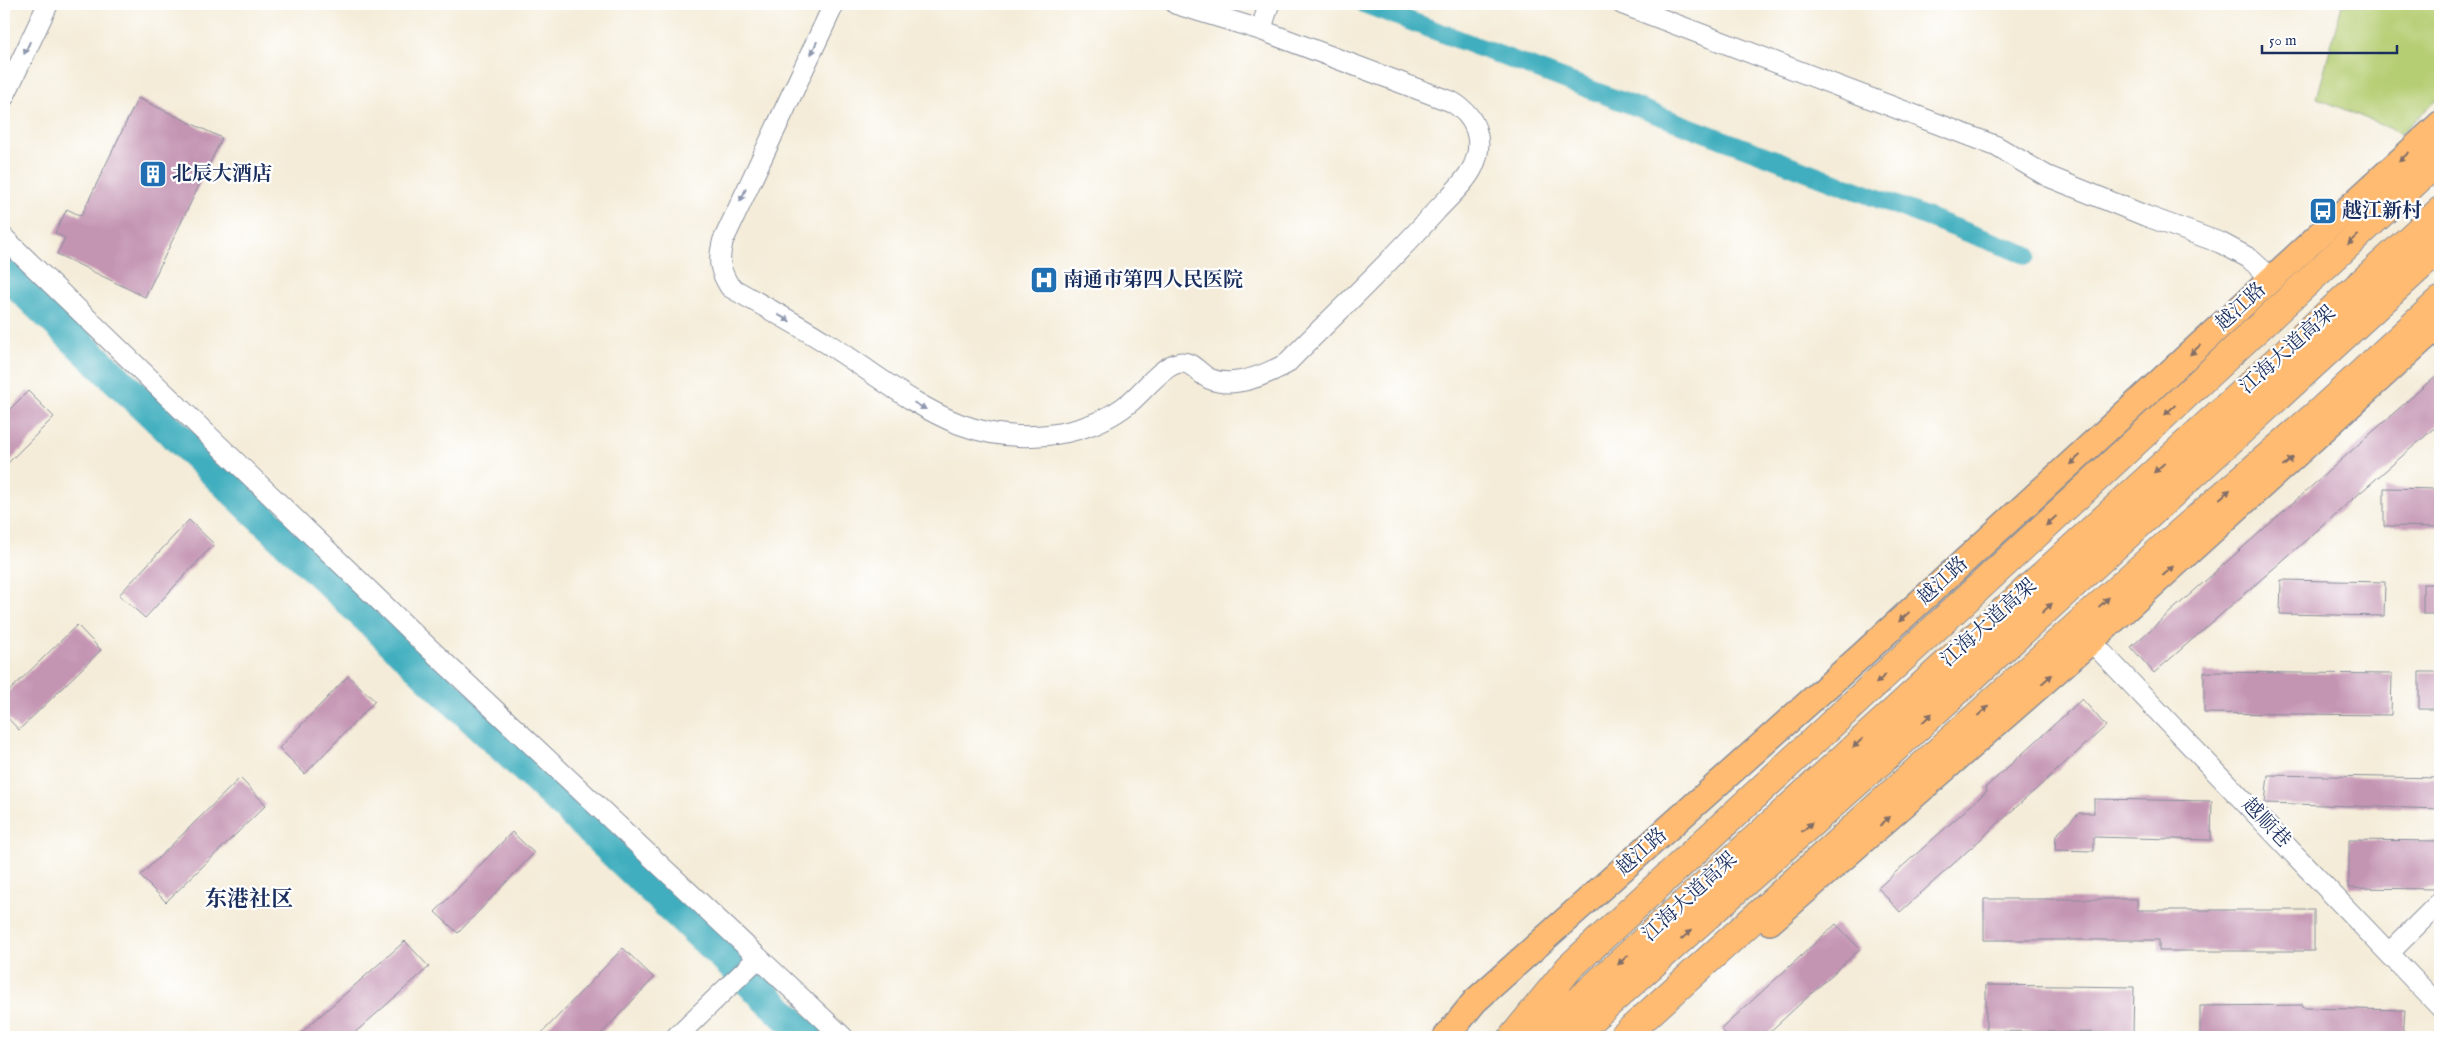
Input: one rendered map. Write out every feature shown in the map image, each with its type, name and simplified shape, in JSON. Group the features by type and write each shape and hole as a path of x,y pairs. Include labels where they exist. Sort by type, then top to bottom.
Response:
{"highway":[{"path":"1513,1037 1569,968 2440,159"},
{"name":"江海大道高架","path":"1539,1037 2440,211"},
{"name":"江海大道高架","path":"1571,1037 1881,761 2440,248"},
{"path":"1623,1037 2165,546 2317,414 2440,301"}],"main road":[{"name":"越江路","path":"1446,1037 1475,1000 1861,656 2440,124"},
{"path":"1638,1037 2091,641 2440,324"}],"street":[{"path":"4,97 48,4"},
{"path":"834,4 723,241 718,259 722,274 730,287 824,341 918,405 967,428 999,434 1032,436 1068,432 1102,420 1127,404 1167,368 1178,363 1190,363 1210,379 1226,382 1258,376 1286,364 1425,224 1473,167 1477,152 1478,136 1474,121 1464,109 1452,102 1261,30 1176,4"},
{"path":"1261,30 1269,4"},
{"path":"1622,4 1996,146 2047,176 2220,243 2249,258 2272,279"},
{"path":"4,238 414,635 843,1037"},
{"name":"越顺巷","path":"2091,641 2390,952 2440,1007"},
{"path":"2390,952 2440,902"},
{"path":"676,1037 758,958"}],"green space":[{"path":"2342,4 2440,4 2440,97 2401,133 2317,98"}],"building":[{"name":"北辰大酒店","path":"138,98 222,138 145,297 57,254 65,238 55,233 67,209 81,216"},
{"path":"2440,372 2440,423 2154,673 2131,647"},
{"path":"28,391 54,417 4,467 4,415"},
{"path":"2384,488 2440,489 2440,527 2384,526"},
{"path":"189,520 214,544 145,618 119,595"},
{"path":"2281,580 2385,582 2384,616 2280,614"},
{"path":"2423,584 2440,584 2440,614 2423,614"},
{"path":"77,625 101,650 19,730 4,714 4,696"},
{"path":"2204,672 2392,674 2391,715 2204,713"},
{"path":"2419,672 2440,672 2440,709 2419,709"},
{"path":"348,676 375,701 305,774 279,748"},
{"path":"2082,699 2106,726 1900,912 1878,888 1987,791 1985,788"},
{"path":"2268,775 2440,778 2440,809 2265,803"},
{"path":"240,778 266,805 166,902 140,876"},
{"path":"2094,799 2212,801 2211,840 2094,837 2094,851 2055,850 2056,835 2079,813 2094,813"},
{"path":"512,832 534,853 458,933 435,912"},
{"path":"2349,840 2440,841 2440,889 2349,888"},
{"path":"1984,899 2137,899 2137,910 2314,910 2314,951 2159,951 2159,940 1984,940"},
{"path":"1836,924 1860,949 1764,1037 1728,1037 1721,1029"},
{"path":"405,941 429,967 350,1037 296,1037"},
{"path":"623,948 654,978 598,1037 538,1037"},
{"path":"1986,985 2134,987 2133,1033 1986,1031"},
{"path":"2303,1005 2303,1008 2405,1010 2403,1037 2200,1037 2200,1006"}],"waterway":[{"path":"1365,4 2027,255"},
{"path":"4,272 808,1037"}],"place":[{"name":"北辰大酒店","path":"153,174"},
{"name":"越江新村","path":"2323,211"},
{"name":"南通市第四人民医院","path":"1044,280"}],"district":[{"name":"东港社区","path":"249,900"}]}
